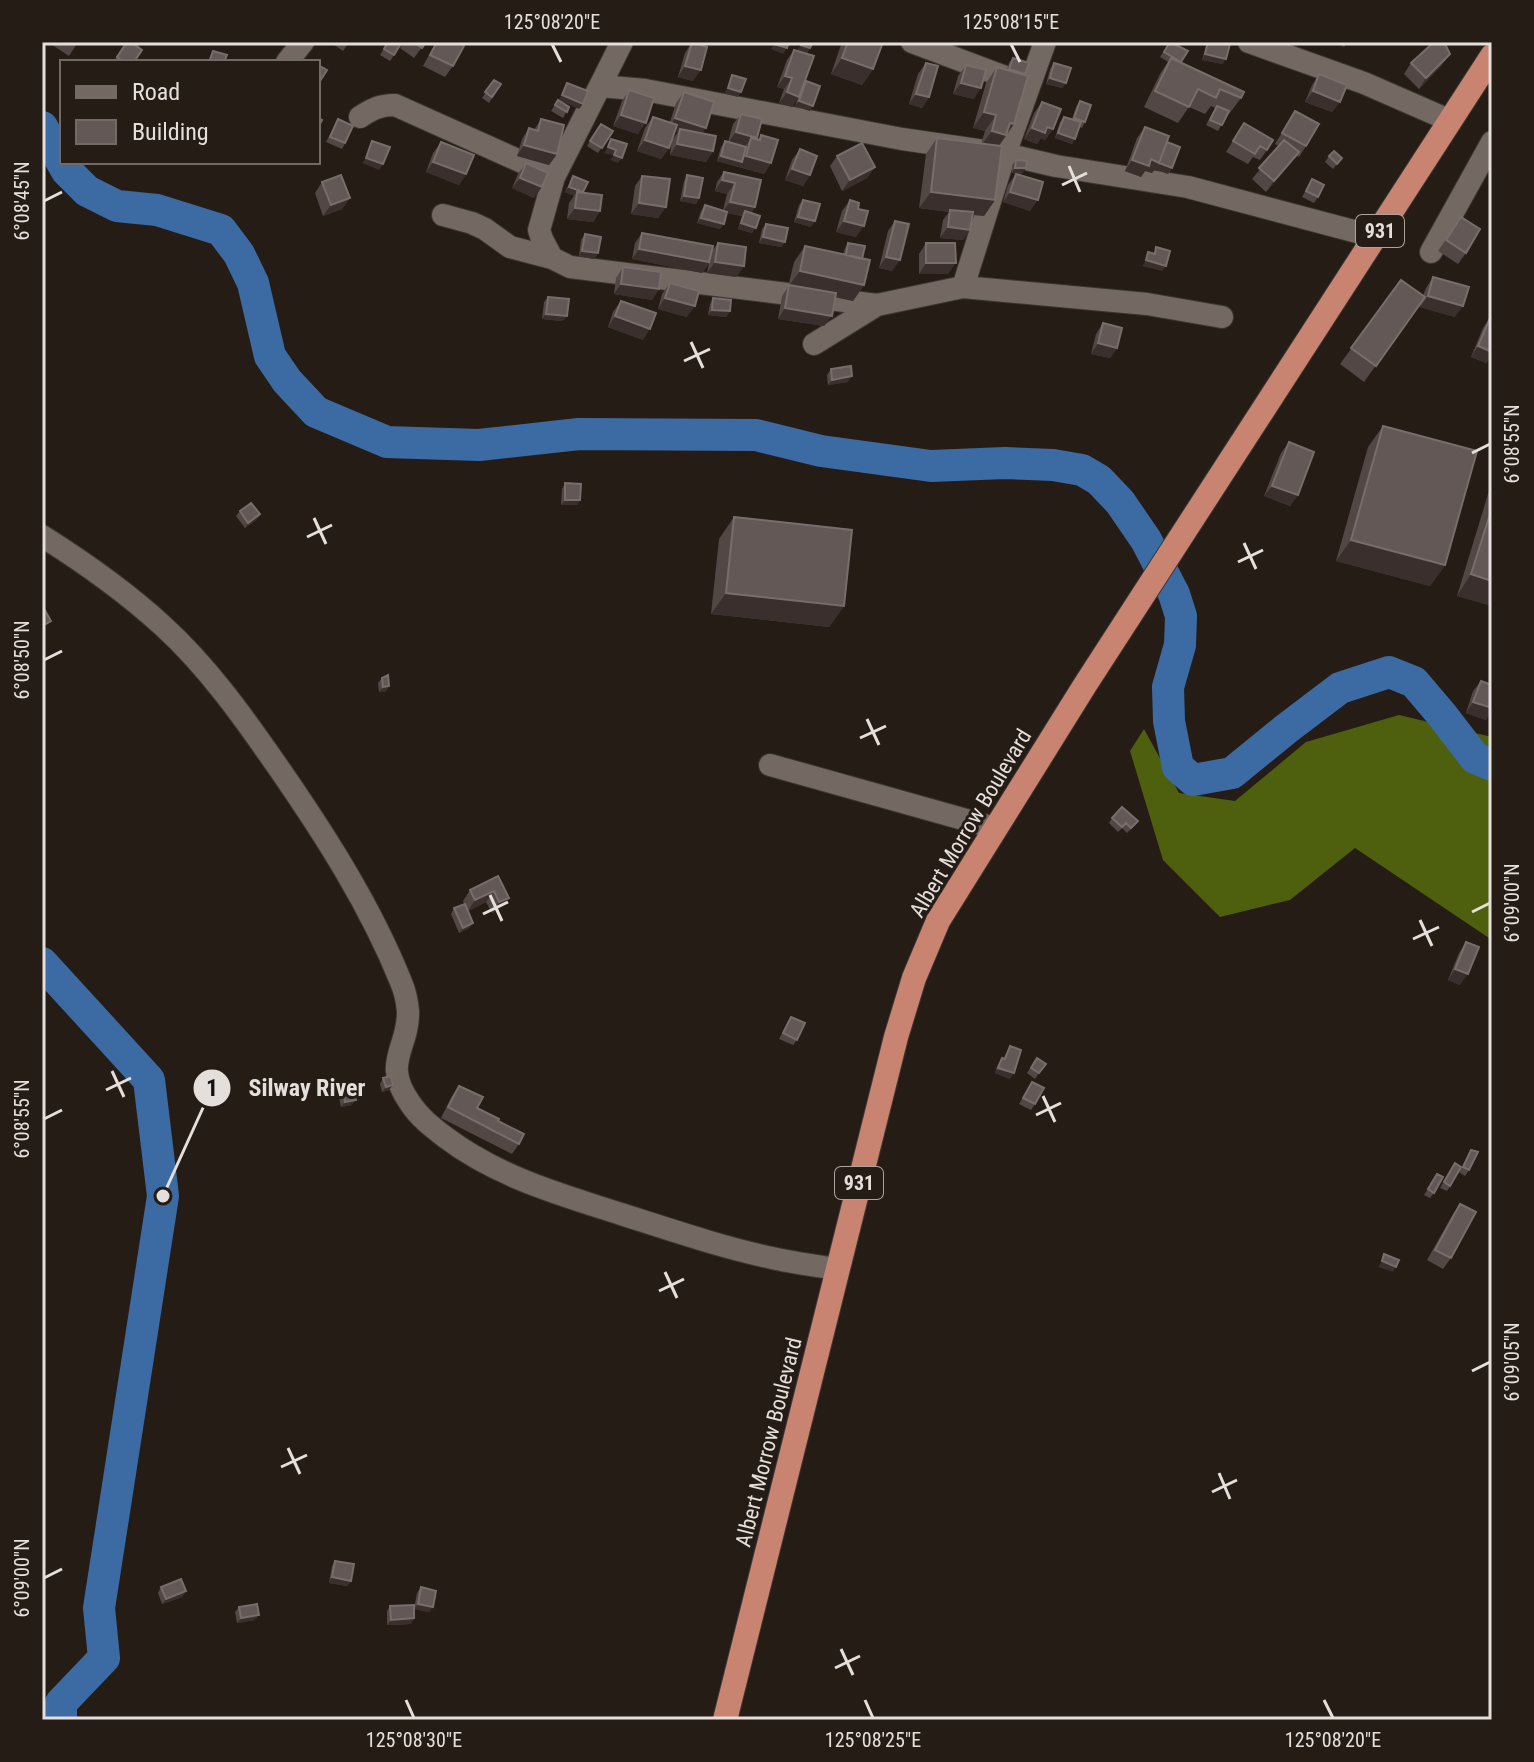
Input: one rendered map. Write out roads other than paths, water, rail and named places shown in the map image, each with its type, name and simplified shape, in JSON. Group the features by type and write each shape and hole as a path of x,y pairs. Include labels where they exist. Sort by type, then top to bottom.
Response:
{"highway":[{"name":"Albert Morrow Boulevard","path":"725,1720 896,1037 914,978 938,921 1085,685 1492,56"}],"street":[{"path":"289,60 303,42"},
{"path":"552,258 539,230 554,177 622,42"},
{"path":"912,42 1029,86"},
{"path":"963,287 1045,42"},
{"path":"1249,42 1364,83 1451,121"},
{"path":"600,86 645,90 902,139 1188,187 1376,237"},
{"path":"360,117 376,107 395,105 554,177"},
{"path":"1431,252 1486,167 1492,142"},
{"path":"443,215 485,229 510,247 552,258 570,267 877,305 963,287 1147,304 1222,317"},
{"path":"814,344 877,305"},
{"path":"42,536 118,588 183,646 257,736 309,813 368,909 406,994 408,1014 396,1063 398,1080 409,1103 428,1123 458,1147 497,1170 552,1192 719,1245 838,1269"},
{"path":"770,765 995,828"}],"waterway":[{"path":"42,127 60,159"},
{"path":"63,164 87,191 117,206 157,210 221,230 239,254 253,283 270,356 287,381 316,412 387,442 479,445 579,434 756,435 821,451 931,466 1005,463 1082,470 1099,480 1120,502 1146,540 1174,594 1181,616 1180,645 1168,687 1169,721 1178,767 1193,780 1232,773 1340,688 1389,672 1414,682 1475,758 1492,765"},
{"path":"42,963 149,1080 163,1196 99,1608 104,1658 61,1703 61,1720"}],"place":[{"name":"Silway River","path":"163,1196"}]}
